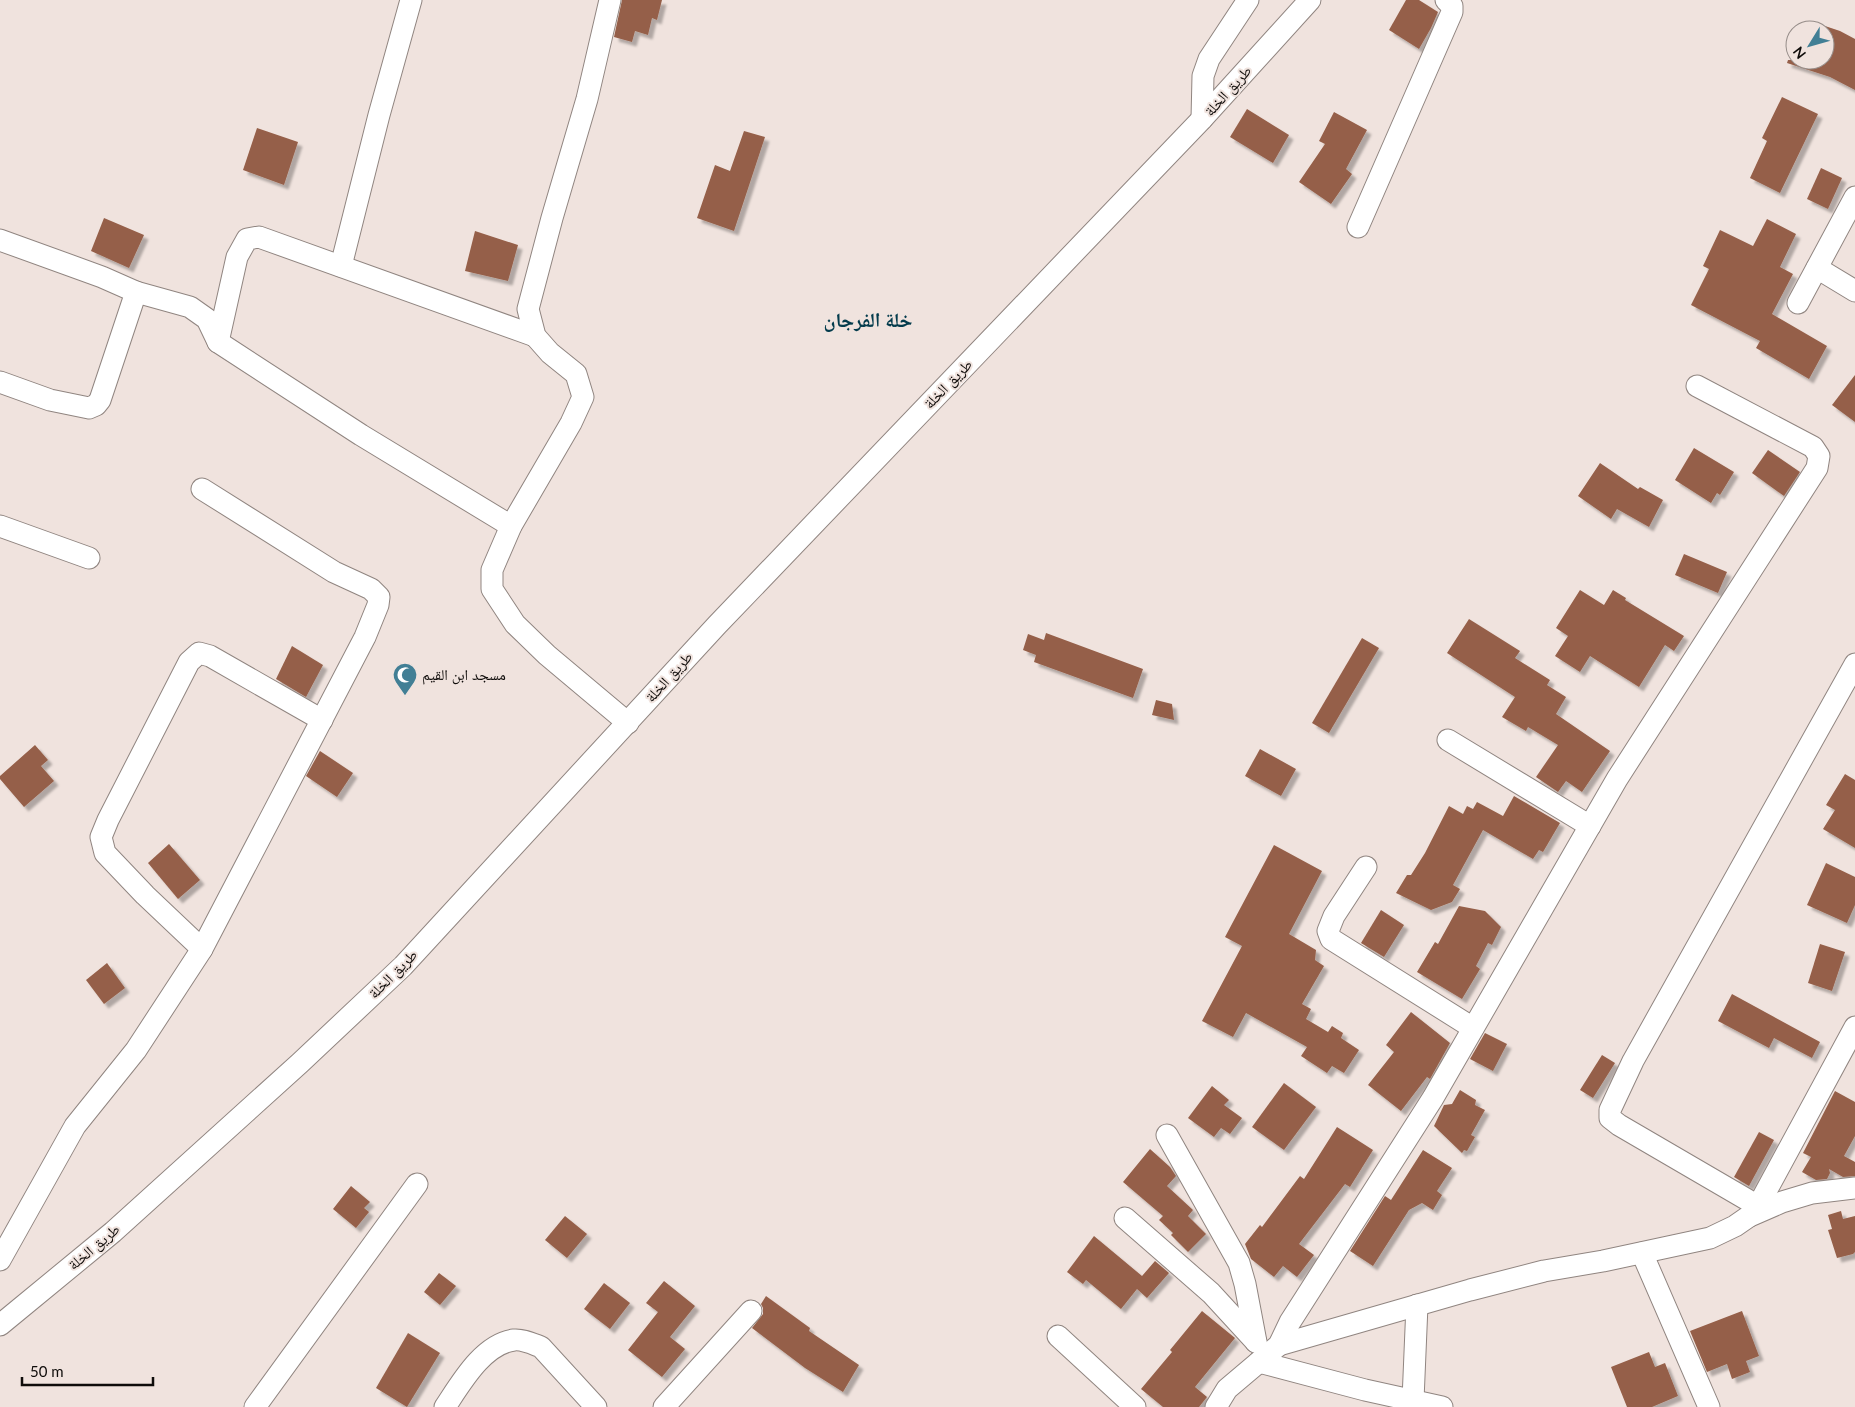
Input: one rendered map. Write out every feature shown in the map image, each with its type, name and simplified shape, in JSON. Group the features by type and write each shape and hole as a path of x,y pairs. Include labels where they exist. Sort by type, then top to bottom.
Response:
{"street":[{"path":"341,266 379,115 412,0"},
{"path":"610,0 587,99 552,218 528,309 535,336 550,353 576,374 583,397 571,423 512,526 492,570 492,589 515,624 628,723"},
{"path":"1202,119 1203,76 1209,59 1248,0"},
{"name":"طريق الخلة","path":"0,1325 112,1232 300,1063 403,966 724,618 1202,119 1310,0"},
{"path":"1358,227 1452,12 1452,6 1446,0"},
{"path":"1798,303 1855,197"},
{"path":"218,342 237,257 247,239 259,237 535,336"},
{"path":"0,240 102,276 136,292 190,307 207,319 218,342 361,435 512,526"},
{"path":"1817,268 1855,291"},
{"path":"0,382 50,400 89,408 96,405 100,400 136,292"},
{"path":"1216,1407 1227,1389 1265,1351 1290,1322 1433,1098 1617,779 1817,468 1818,456 1813,447 1697,386"},
{"path":"0,1260 75,1126 136,1050 202,949 365,638 378,605 379,597 371,589 334,572 202,489"},
{"path":"0,526 89,558"},
{"path":"202,949 145,895 105,853 101,838 108,820 185,670 199,653 210,656 322,720"},
{"path":"1855,664 1633,1061 1610,1110 1610,1118 1619,1125 1753,1211 1812,1193 1855,1188"},
{"path":"1448,740 1590,826"},
{"path":"1366,866 1334,916 1328,931 1331,939 1472,1028"},
{"path":"1265,1351 1417,1305 1544,1271 1603,1262 1710,1238 1735,1226 1753,1211 1855,1028"},
{"path":"1167,1135 1239,1263 1265,1351"},
{"path":"255,1407 416,1184"},
{"path":"1125,1218 1211,1293 1265,1351 1365,1390 1442,1407"},
{"path":"1642,1253 1709,1407"},
{"path":"1413,1400 1417,1305"},
{"path":"664,1407 751,1312"},
{"path":"1058,1336 1135,1407"},
{"path":"445,1407 470,1369 491,1350 515,1340 533,1343 541,1347 596,1407"}],"building":[{"path":"622,0 662,0 657,20 652,18 648,35 635,31 632,42 614,37"},
{"path":"1406,0 1419,0 1438,12 1419,49 1389,30"},
{"path":"1835,29 1855,39 1855,90 1830,77 1808,70 1835,70"},
{"path":"1782,97 1818,114 1780,193 1750,178 1767,141 1762,138"},
{"path":"1247,109 1289,135 1273,163 1230,137"},
{"path":"1334,112 1367,130 1346,169 1352,174 1331,204 1299,182 1325,144 1319,141"},
{"path":"257,128 298,142 284,185 243,170"},
{"path":"744,131 765,137 734,231 697,218 715,165 730,171"},
{"path":"1821,168 1842,178 1828,209 1807,199"},
{"path":"104,218 144,235 129,268 91,251"},
{"path":"1767,219 1796,234 1780,267 1793,274 1772,314 1827,346 1809,379 1756,348 1760,341 1691,305 1709,269 1703,266 1720,230 1753,246"},
{"path":"475,231 518,245 508,281 465,271"},
{"path":"1855,375 1855,422 1832,405"},
{"path":"1694,448 1734,472 1720,495 1717,493 1711,503 1675,480"},
{"path":"1768,450 1800,472 1784,496 1752,473"},
{"path":"1600,463 1638,489 1640,487 1663,500 1649,527 1617,509 1611,519 1578,496"},
{"path":"1684,554 1727,572 1718,593 1675,575"},
{"path":"1580,590 1604,605 1613,590 1626,598 1625,600 1684,636 1674,651 1665,645 1639,687 1590,656 1580,672 1555,656 1568,636 1556,628"},
{"path":"1469,619 1520,651 1515,658 1550,680 1547,685 1566,697 1556,714 1610,751 1582,792 1566,781 1558,792 1536,777 1558,745 1528,727 1526,731 1502,717 1515,697 1447,653"},
{"path":"1046,633 1143,669 1133,698 1034,662 1036,655 1023,650 1028,634 1044,640"},
{"path":"1362,638 1379,648 1329,733 1312,723"},
{"path":"292,646 323,665 306,697 276,679"},
{"path":"1156,700 1172,704 1174,720 1152,715"},
{"path":"35,745 48,760 41,766 54,781 24,807 0,779 0,776"},
{"path":"1260,749 1296,769 1281,796 1245,776"},
{"path":"320,751 353,773 337,797 306,776"},
{"path":"1845,774 1855,780 1855,848 1823,829 1835,810 1826,805"},
{"path":"1514,796 1560,823 1543,852 1539,850 1533,859 1483,830 1453,885 1460,889 1452,902 1431,910 1396,893 1407,875 1411,875 1425,853 1449,806 1463,814 1467,806 1473,809 1477,802 1503,816"},
{"path":"169,844 200,880 178,899 148,863"},
{"path":"1274,845 1322,871 1289,934 1316,950 1315,960 1324,966 1302,1004 1311,1009 1306,1019 1328,1032 1332,1026 1343,1033 1341,1038 1359,1050 1344,1073 1332,1066 1327,1073 1301,1056 1307,1047 1246,1013 1233,1037 1202,1021 1242,946 1225,937"},
{"path":"1826,863 1855,877 1855,905 1847,923 1807,905"},
{"path":"1459,906 1485,911 1501,927 1492,945 1488,943 1476,966 1480,969 1462,999 1417,972 1435,942 1438,944"},
{"path":"1381,910 1404,925 1384,957 1361,943"},
{"path":"1820,944 1845,952 1832,991 1808,983"},
{"path":"107,963 125,988 104,1004 86,980"},
{"path":"1732,994 1820,1042 1812,1058 1774,1038 1769,1048 1718,1021"},
{"path":"1411,1012 1450,1043 1430,1079 1427,1077 1401,1111 1368,1085 1394,1052 1386,1045"},
{"path":"1485,1033 1507,1044 1493,1071 1470,1059"},
{"path":"1602,1055 1615,1063 1593,1098 1580,1090"},
{"path":"1284,1083 1316,1107 1284,1150 1252,1127"},
{"path":"1212,1086 1229,1100 1224,1105 1242,1118 1230,1134 1221,1128 1214,1137 1188,1118"},
{"path":"1460,1090 1476,1100 1475,1105 1485,1110 1471,1135 1475,1137 1467,1151 1464,1150 1462,1153 1434,1126 1444,1105 1452,1104"},
{"path":"1835,1091 1855,1102 1855,1136 1844,1156 1855,1162 1855,1176 1843,1177 1829,1169 1830,1173 1827,1179 1816,1180 1802,1172 1811,1157 1803,1153"},
{"path":"1337,1127 1373,1150 1350,1187 1345,1184 1299,1244 1314,1255 1297,1277 1283,1266 1274,1277 1251,1259 1245,1244 1260,1225 1262,1227 1300,1176 1304,1179"},
{"path":"1759,1132 1774,1140 1749,1186 1734,1177"},
{"path":"1150,1149 1170,1167 1176,1176 1167,1186 1193,1210 1188,1216 1206,1234 1188,1252 1171,1235 1173,1233 1159,1220 1163,1216 1123,1182"},
{"path":"1423,1150 1452,1168 1437,1191 1442,1195 1433,1210 1422,1203 1409,1210 1373,1266 1350,1251 1385,1196 1391,1200"},
{"path":"351,1186 370,1202 364,1208 369,1212 356,1228 333,1209"},
{"path":"1841,1211 1843,1219 1855,1216 1855,1252 1837,1258 1828,1230 1832,1229 1828,1215"},
{"path":"565,1216 587,1234 567,1258 545,1240"},
{"path":"1094,1236 1142,1276 1155,1261 1169,1273 1147,1298 1137,1289 1121,1309 1086,1280 1083,1284 1067,1272"},
{"path":"439,1273 456,1286 440,1305 424,1292"},
{"path":"664,1281 695,1306 670,1337 685,1349 662,1377 628,1350 658,1312 646,1303"},
{"path":"604,1283 630,1303 610,1329 584,1309"},
{"path":"766,1296 810,1328 809,1331 859,1365 843,1392 805,1368 752,1328 763,1314 761,1304"},
{"path":"1202,1311 1235,1338 1195,1387 1207,1397 1199,1407 1163,1407 1141,1389 1172,1352 1170,1350"},
{"path":"1742,1311 1759,1356 1746,1361 1750,1372 1732,1379 1727,1364 1707,1372 1690,1331"},
{"path":"408,1333 440,1353 407,1407 376,1388"},
{"path":"1649,1352 1655,1367 1665,1363 1678,1396 1652,1407 1627,1407 1611,1367"}],"place":[{"name":"مسجد ابن القيم","path":"405,696"}],"district":[{"name":"خلة الفرجان","path":"868,320"}]}
